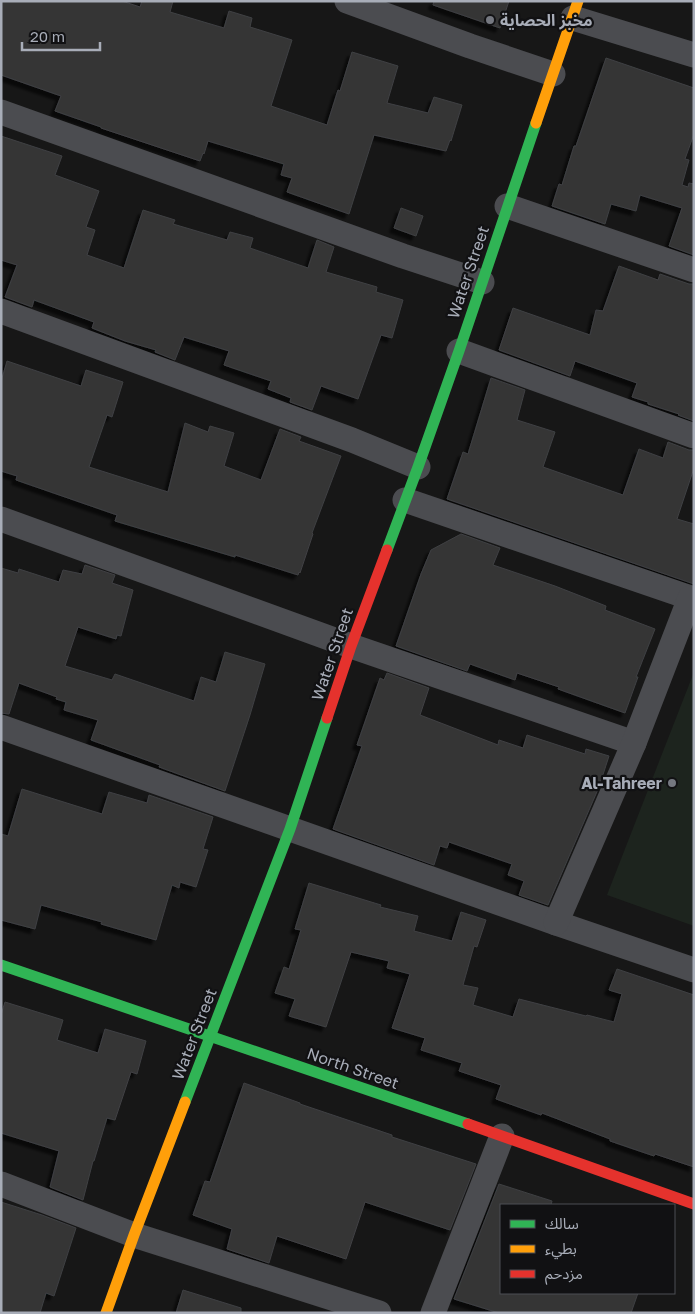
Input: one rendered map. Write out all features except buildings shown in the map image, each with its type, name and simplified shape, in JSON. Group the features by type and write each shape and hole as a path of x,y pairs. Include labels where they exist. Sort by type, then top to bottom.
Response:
{"street":[{"path":"347,1 553,74"},
{"path":"576,9 694,55"},
{"name":"Water Street","path":"106,1313 134,1235 290,829 351,646 459,351 576,9"},
{"path":"1,112 403,256 482,282"},
{"path":"508,206 694,270"},
{"path":"1,311 343,436 418,467"},
{"path":"459,351 694,436"},
{"path":"406,500 692,598 634,743 556,923"},
{"path":"1,519 351,646 634,743"},
{"path":"1,727 694,970"},
{"name":"North Street","path":"1,965 502,1136 694,1204"},
{"path":"433,1313 502,1136"},
{"path":"1,1184 134,1235 379,1313"}],"shaded area":[{"name":"Al-Tahreer","path":"694,672 694,926 607,895"}],"traffic: fast":[{"path":"387,550 459,351 536,123"},
{"path":"185,1102 290,829 327,718"},
{"path":"1,965 468,1124"}],"traffic: slow":[{"path":"536,123 578,1"},
{"path":"106,1313 185,1102"}],"traffic: jam":[{"path":"327,718 351,646 387,550"},
{"path":"468,1124 694,1204"}],"place":[{"name":"مخبز الحصاية","path":"490,20"},
{"name":"Al-Tahreer","path":"672,783"}]}
